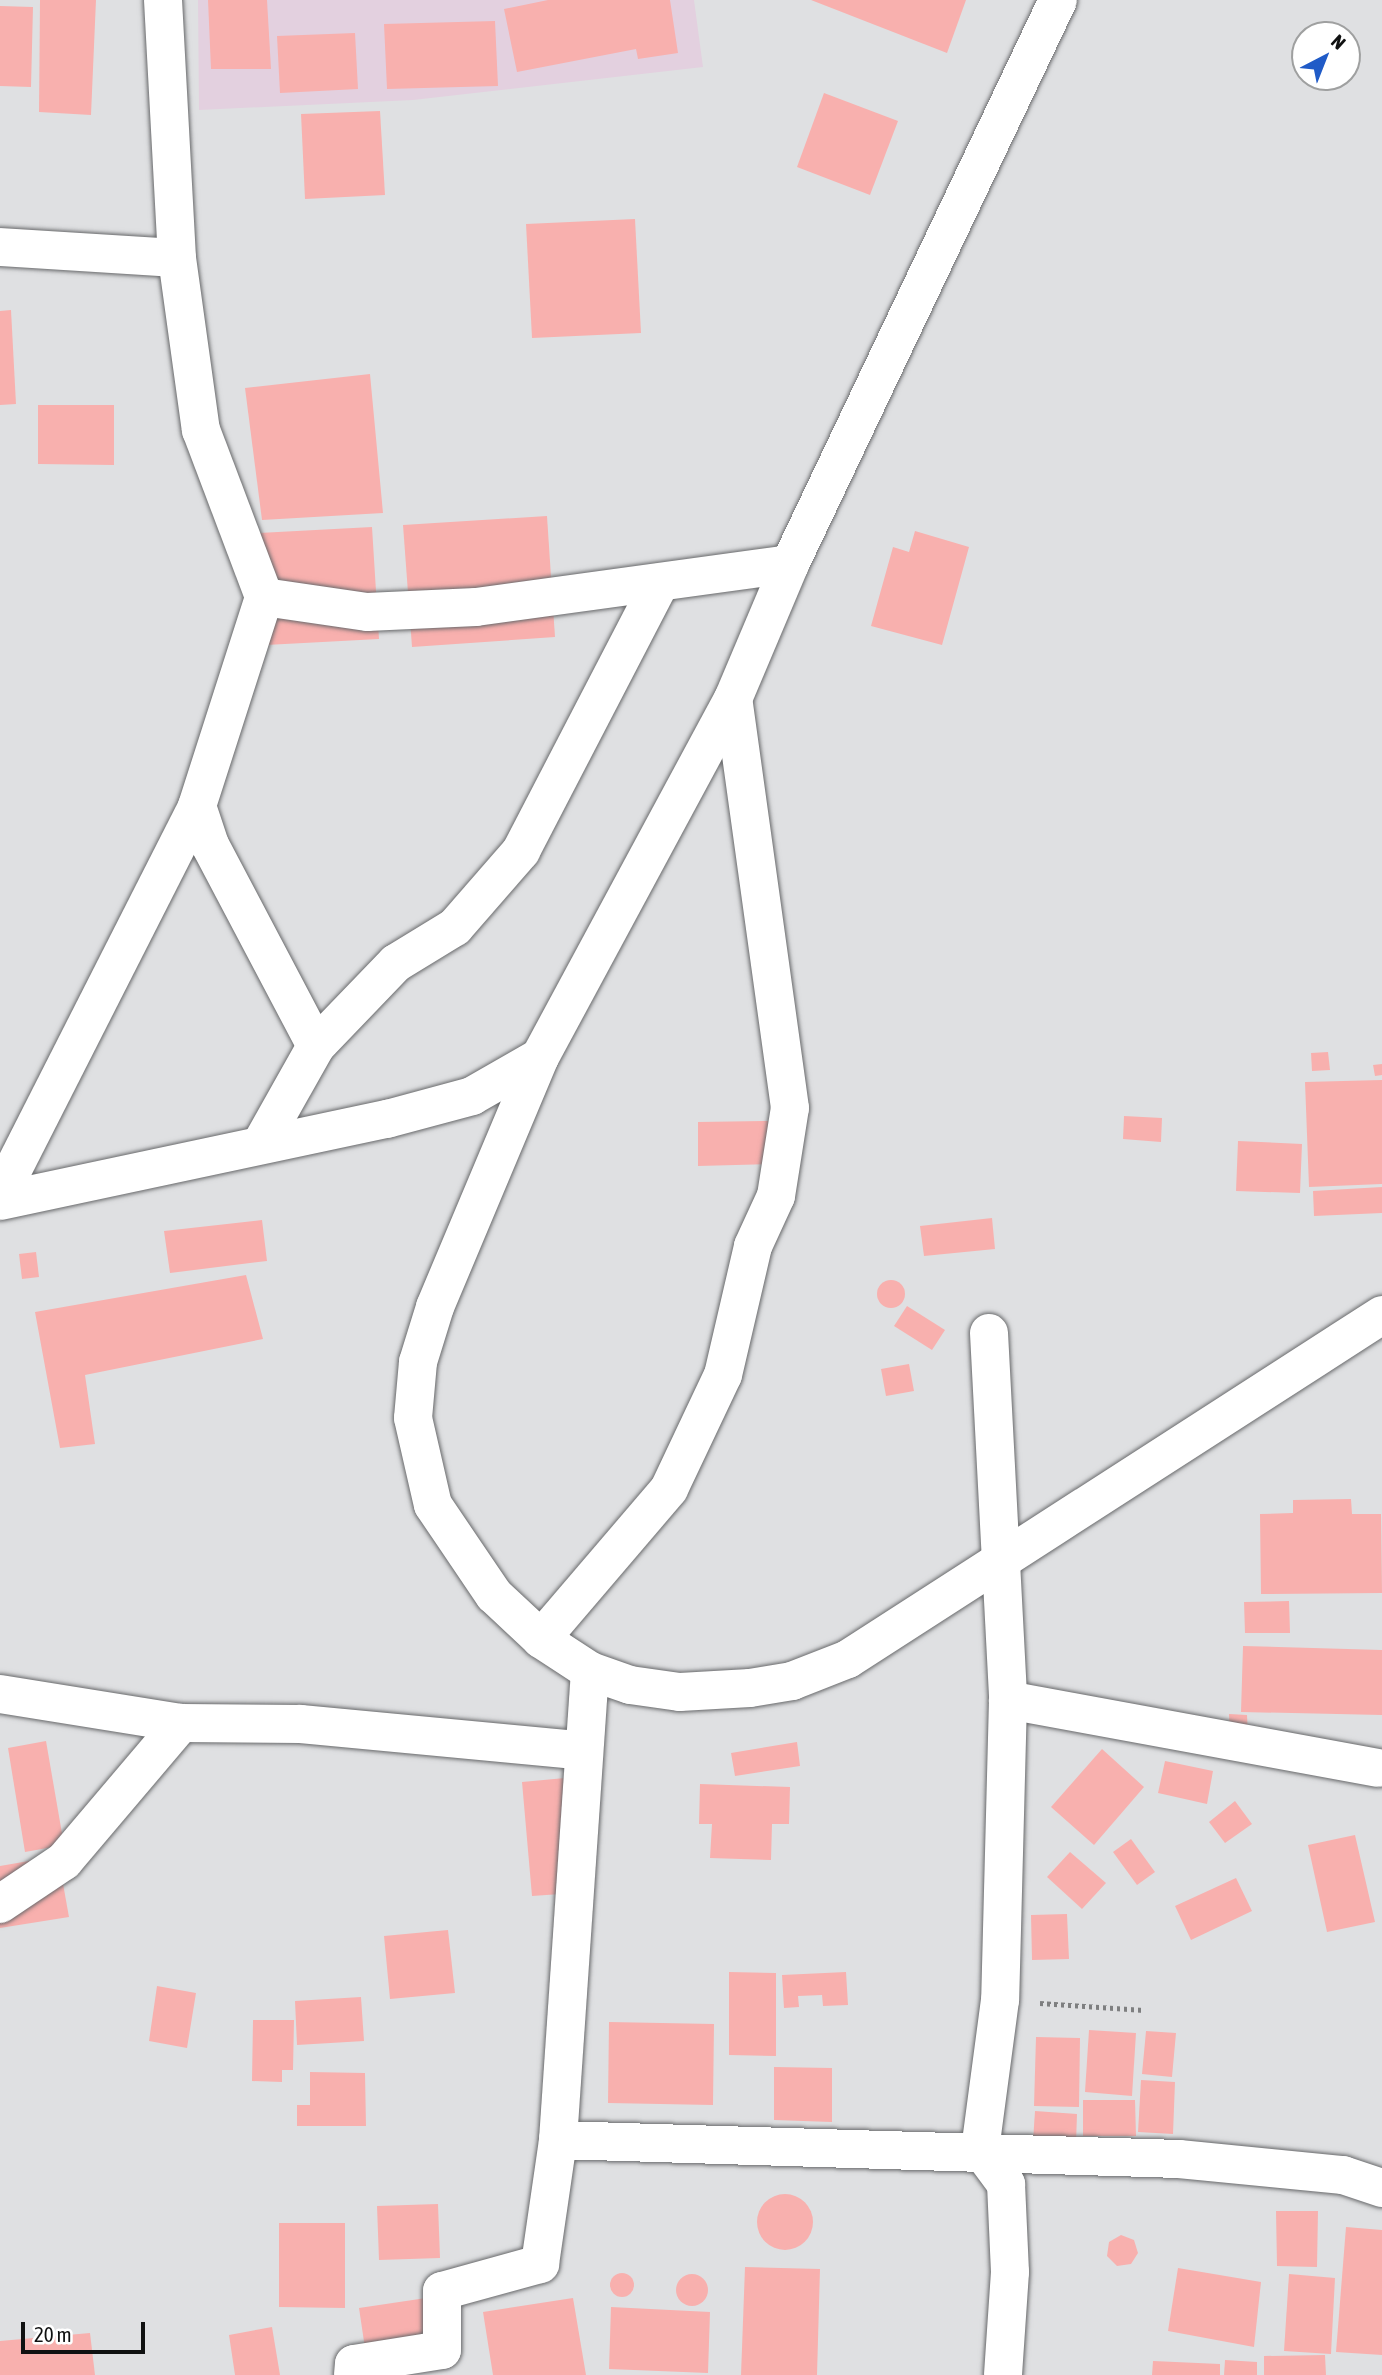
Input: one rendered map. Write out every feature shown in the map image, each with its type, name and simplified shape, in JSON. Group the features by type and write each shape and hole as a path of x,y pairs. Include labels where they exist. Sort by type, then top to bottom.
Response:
{"street":[{"path":"0,1198 197,806 264,597 201,430 177,258 163,0"},
{"path":"1058,0 790,564 733,699 540,1057 435,1307 418,1363 413,1418 433,1505 494,1595 541,1639 590,1671 680,1692 792,1682 848,1659 1005,1563 1382,1315"},
{"path":"0,247 177,258"},
{"path":"264,597 367,612 476,607 790,564"},
{"path":"262,1142 316,1046 396,963 455,927 521,851 660,583"},
{"path":"541,1639 669,1489 723,1375 753,1246 776,1196 790,1108 733,699"},
{"path":"197,806 210,845 316,1046"},
{"path":"0,1198 472,1096 540,1057"},
{"path":"989,1333 1005,1563 1008,1700 1000,2000 980,2149 1006,2184 1010,2272 1003,2375"},
{"path":"353,2375 354,2364 442,2350 442,2291 540,2264 558,2140 590,1671"},
{"path":"0,1694 180,1723 301,1724 584,1751"},
{"path":"1008,1700 1378,1768"},
{"path":"0,1903 64,1861 180,1723"},
{"path":"558,2140 980,2149 1179,2159 1343,2175 1382,2188"}],"path":[{"path":"1000,2000 1144,2010"}],"shaded area":[{"path":"198,0 694,0 703,67 413,100 199,110"}],"building":[{"path":"40,0 96,0 91,115 39,112"},
{"path":"208,0 267,0 271,69 211,69"},
{"path":"548,0 670,0 678,53 638,59 636,49 517,72 504,9"},
{"path":"811,0 966,0 947,53"},
{"path":"0,6 33,7 31,87 0,86"},
{"path":"495,21 498,86 387,89 384,24"},
{"path":"355,33 358,89 280,93 277,36"},
{"path":"824,93 898,121 870,195 797,167"},
{"path":"380,111 385,195 305,199 301,114"},
{"path":"635,219 641,333 532,338 526,224"},
{"path":"11,310 16,404 0,405 0,311"},
{"path":"370,374 383,513 262,520 245,388"},
{"path":"38,405 114,405 114,465 38,464"},
{"path":"547,516 555,637 412,647 403,525"},
{"path":"372,527 379,639 266,645 259,533"},
{"path":"915,531 969,547 942,645 871,626 893,547 909,552"},
{"path":"1328,1052 1330,1070 1312,1071 1311,1053"},
{"path":"1382,1064 1382,1075 1375,1076 1373,1065"},
{"path":"1382,1080 1382,1184 1309,1187 1305,1082"},
{"path":"1124,1116 1162,1118 1161,1142 1123,1139"},
{"path":"768,1121 769,1164 698,1166 698,1122"},
{"path":"1238,1141 1302,1144 1300,1193 1236,1191"},
{"path":"1382,1187 1382,1213 1314,1216 1313,1191"},
{"path":"992,1218 995,1249 924,1256 920,1226"},
{"path":"262,1220 267,1261 170,1273 164,1231"},
{"path":"36,1252 39,1277 22,1279 19,1254"},
{"path":"246,1275 263,1339 85,1375 95,1444 60,1448 35,1312"},
{"path":"891,1280 901,1284 905,1294 901,1304 891,1308 881,1304 877,1294 881,1284"},
{"path":"907,1306 945,1330 932,1350 894,1326"},
{"path":"909,1364 914,1391 886,1396 881,1369"},
{"path":"1351,1499 1352,1514 1381,1514 1382,1593 1261,1594 1260,1514 1293,1513 1293,1500"},
{"path":"1289,1601 1290,1633 1245,1633 1244,1602"},
{"path":"1243,1646 1382,1650 1382,1715 1241,1712"},
{"path":"1229,1714 1247,1715 1248,1737 1230,1737"},
{"path":"46,1741 64,1845 25,1852 8,1748"},
{"path":"797,1742 800,1766 735,1776 731,1753"},
{"path":"1102,1749 1144,1787 1094,1845 1051,1807"},
{"path":"1165,1761 1213,1771 1207,1804 1158,1793"},
{"path":"565,1778 575,1893 532,1896 522,1782"},
{"path":"700,1784 790,1787 789,1824 772,1824 771,1860 710,1858 712,1824 699,1824"},
{"path":"1235,1801 1252,1824 1225,1843 1209,1822"},
{"path":"1355,1835 1375,1922 1327,1932 1308,1845"},
{"path":"1131,1839 1155,1872 1137,1885 1113,1852"},
{"path":"1070,1852 1106,1883 1082,1909 1047,1877"},
{"path":"58,1856 69,1917 0,1928 0,1866"},
{"path":"1236,1878 1252,1911 1191,1940 1175,1906"},
{"path":"1067,1914 1069,1959 1032,1960 1031,1915"},
{"path":"448,1930 455,1993 390,1999 384,1936"},
{"path":"729,1972 776,1973 776,2056 729,2055"},
{"path":"846,1972 848,2005 823,2006 822,1995 798,1996 799,2007 784,2008 782,1975"},
{"path":"157,1986 196,1993 187,2048 149,2041"},
{"path":"361,1997 364,2041 297,2045 295,2001"},
{"path":"253,2020 294,2020 293,2070 282,2070 282,2082 252,2081"},
{"path":"609,2022 714,2024 713,2105 608,2103"},
{"path":"1089,2030 1136,2033 1132,2096 1085,2092"},
{"path":"1146,2031 1176,2033 1172,2077 1142,2074"},
{"path":"1036,2037 1080,2038 1079,2107 1034,2106"},
{"path":"774,2067 832,2068 832,2122 774,2120"},
{"path":"310,2072 365,2073 366,2126 297,2126 297,2105 310,2105"},
{"path":"1141,2080 1175,2082 1173,2134 1138,2132"},
{"path":"1083,2100 1135,2100 1136,2136 1083,2136"},
{"path":"1035,2111 1077,2114 1076,2143 1033,2141"},
{"path":"785,2194 796,2196 805,2202 811,2211 811,2233 805,2242 796,2248 785,2250 774,2248 765,2242 759,2233 757,2222 759,2211 765,2202 774,2196"},
{"path":"438,2204 440,2258 379,2260 377,2206"},
{"path":"1276,2211 1318,2211 1317,2267 1277,2266"},
{"path":"279,2223 345,2223 345,2308 279,2307"},
{"path":"1346,2227 1382,2230 1382,2355 1336,2352"},
{"path":"1121,2235 1134,2240 1138,2253 1131,2264 1117,2266 1107,2256 1109,2242"},
{"path":"745,2267 820,2269 817,2375 741,2375"},
{"path":"1178,2268 1261,2282 1254,2347 1168,2331"},
{"path":"622,2273 630,2277 634,2285 630,2293 622,2297 614,2293 610,2285 614,2277"},
{"path":"692,2274 704,2278 708,2290 704,2302 692,2306 680,2302 676,2290 680,2278"},
{"path":"1289,2274 1335,2278 1331,2354 1284,2351"},
{"path":"426,2298 434,2345 366,2355 359,2308"},
{"path":"573,2298 586,2375 493,2375 483,2312"},
{"path":"611,2307 710,2312 708,2373 609,2369"},
{"path":"272,2327 280,2375 235,2375 229,2335"},
{"path":"90,2333 95,2375 0,2375 0,2341"},
{"path":"1325,2355 1326,2375 1264,2375 1264,2356"},
{"path":"1225,2360 1257,2362 1257,2375 1224,2375"},
{"path":"1153,2361 1220,2364 1220,2375 1152,2375"}]}
